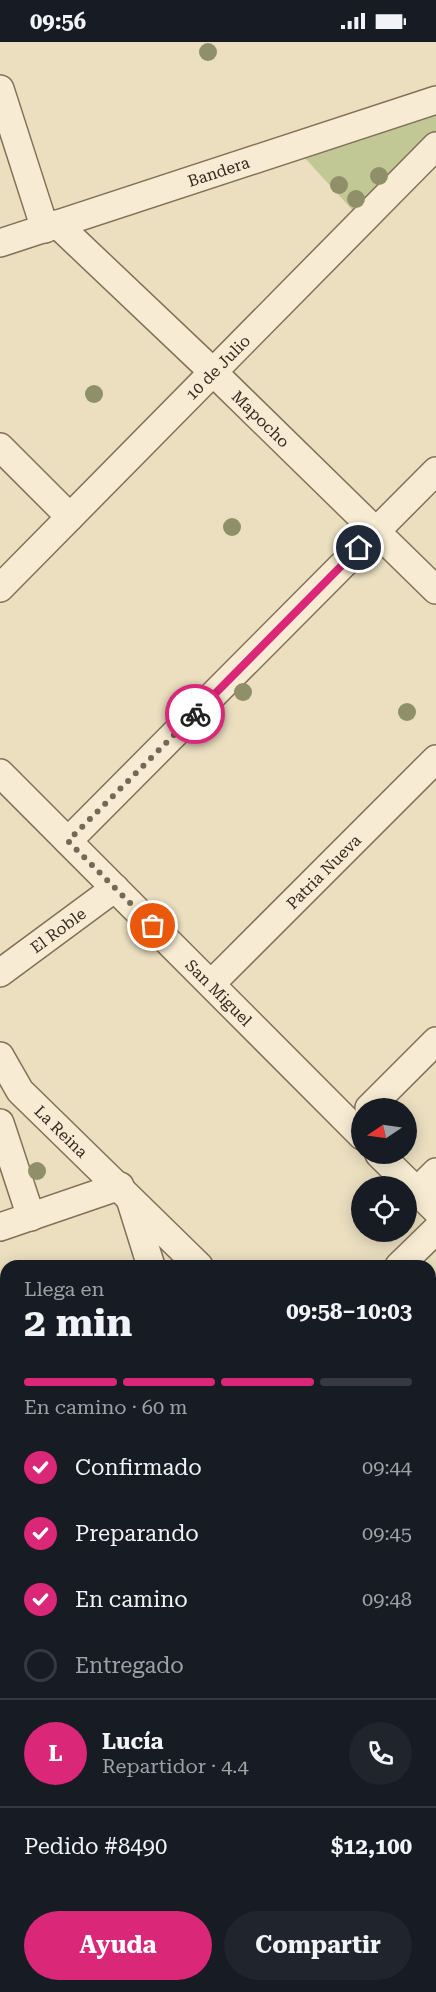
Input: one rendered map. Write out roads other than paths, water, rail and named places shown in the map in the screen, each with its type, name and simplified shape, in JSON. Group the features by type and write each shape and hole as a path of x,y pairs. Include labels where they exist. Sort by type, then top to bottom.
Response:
{"street":[{"name":"Mapocho","path":"0,89 51,226 213,372 436,590"},
{"name":"Bandera","path":"0,243 436,100"},
{"name":"10 de Julio","path":"0,588 436,146"},
{"path":"0,447 70,517"},
{"path":"68,841 436,471"},
{"name":"Patria Nueva","path":"211,984 436,759"},
{"name":"San Miguel","path":"0,773 211,984 351,1113"},
{"name":"El Roble","path":"0,973 115,888"},
{"path":"383,1098 436,1041"},
{"name":"La Reina","path":"0,1056 20,1091 193,1260"},
{"path":"0,1123 31,1217"},
{"path":"389,1164 402,1176"},
{"path":"436,1172 417,1191 436,1210"},
{"path":"0,1227 125,1192"},
{"name":"La Reina","path":"125,1192 149,1260"},
{"path":"405,1260 436,1230"}]}
